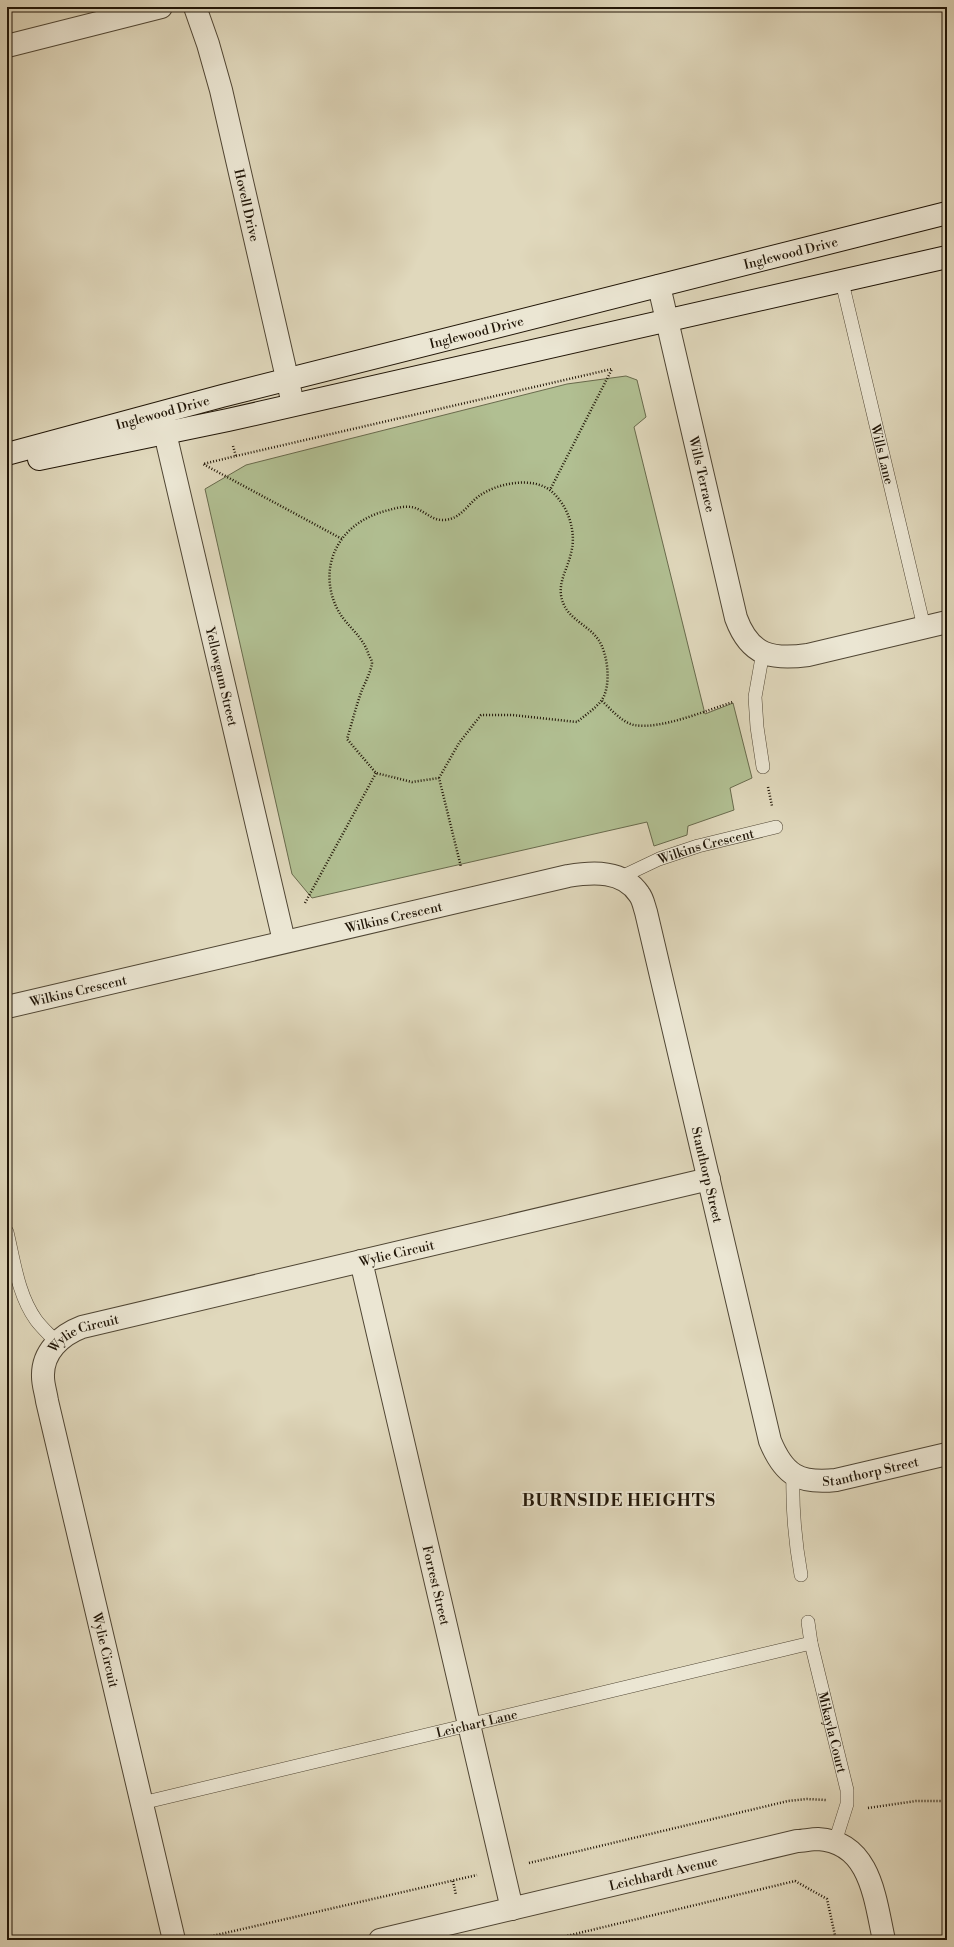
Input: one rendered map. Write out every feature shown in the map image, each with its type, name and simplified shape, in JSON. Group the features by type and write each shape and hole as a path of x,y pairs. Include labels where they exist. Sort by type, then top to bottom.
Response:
{"street":[{"path":"7,46 135,15 161,7"},
{"name":"Hovell Drive","path":"195,7 208,44 221,90 294,404"},
{"name":"Inglewood Drive","path":"7,454 163,411 947,213"},
{"name":"Inglewood Drive","path":"7,466 228,420 294,404 666,322 947,257"},
{"name":"Wills Terrace","path":"659,286 666,322 736,618 747,641 763,652 775,657 808,655 947,622"},
{"name":"Yellowgum Street","path":"163,411 165,433 284,941"},
{"name":"Wilkins Crescent","path":"7,1007 284,941 568,876 590,872 604,873 618,878"},
{"name":"Stanthorp Street","path":"618,878 628,883 640,894 646,912 770,1441 777,1458 793,1475 819,1482 836,1480 947,1454"},
{"name":"Wylie Circuit","path":"174,1940 43,1377 44,1364 56,1342 67,1333 82,1327 709,1179"},
{"name":"Forrest Street","path":"361,1261 512,1909"},
{"name":"Leichhardt Avenue","path":"380,1940 797,1841 818,1839 835,1842 854,1854 866,1871 884,1940"}],"lane":[{"name":"Wills Lane","path":"842,282 924,627"},
{"path":"763,652 755,697 757,727 763,767"},
{"name":"Wilkins Crescent","path":"618,878 659,859 698,846 776,827"},
{"path":"7,1232 21,1289 29,1309 36,1320 56,1342"},
{"path":"793,1475 792,1506 794,1533 801,1575"},
{"name":"Mikayla Court","path":"808,1622 811,1643 847,1790 847,1804 835,1842"},
{"name":"Leichart Lane","path":"142,1803 811,1643"}],"path":[{"path":"342,539 203,464 612,369 550,490"},
{"path":"228,420 236,456"},
{"path":"439,778 412,782 376,773 347,739 372,663 365,645 343,618 333,602 329,580 331,560 342,539 360,520 381,512 412,506 434,518 444,520 457,516 468,509 478,496 496,486 515,483 536,484 550,490 562,503 569,518 574,537 572,553 560,584 562,597 566,609 575,620 598,639 606,659 609,682 602,701 577,722 512,715 481,715 459,743 439,778 461,867"},
{"path":"602,701 619,718 633,725 658,725 755,697"},
{"path":"763,767 776,827"},
{"path":"305,903 376,773"},
{"path":"197,1940 788,1801 806,1799 847,1804 864,1809 916,1801 947,1801"},
{"path":"550,1940 795,1881 827,1899 836,1940"}],"green space":[{"path":"626,376 637,380 646,417 634,427 705,714 733,703 752,778 730,788 734,810 688,826 687,835 654,846 647,822 312,898 292,874 205,489 246,465 567,384"}],"district":[{"name":"BURNSIDE HEIGHTS","path":"619,1500"}]}
